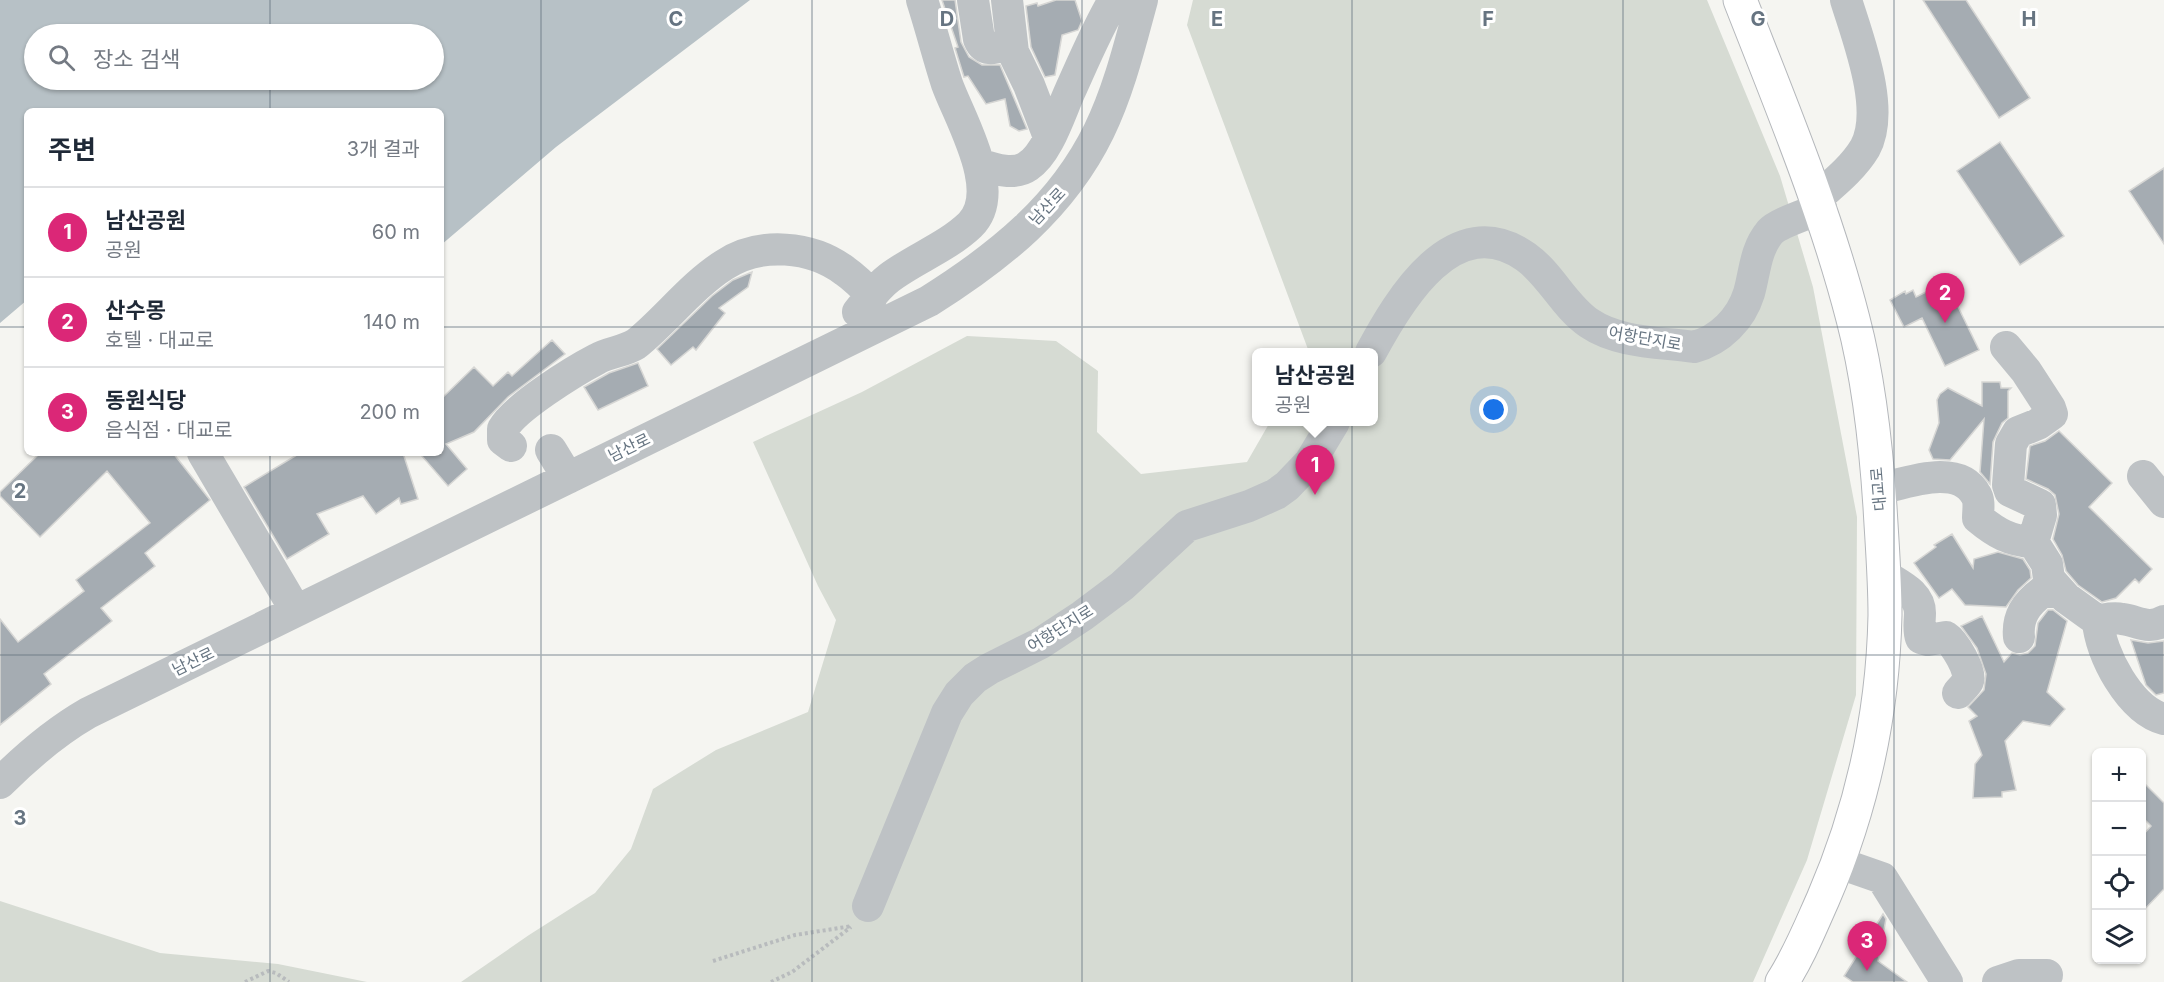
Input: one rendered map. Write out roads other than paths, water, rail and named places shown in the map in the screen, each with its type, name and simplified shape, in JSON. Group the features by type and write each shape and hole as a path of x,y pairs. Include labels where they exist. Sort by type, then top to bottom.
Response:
{"main road":[{"name":"대교로","path":"1740,0 1819,203 1861,352 1874,437 1884,575 1882,665 1865,777 1839,862 1798,956 1782,982"}],"street":[{"path":"822,353 891,277 962,232 973,222 980,208 982,200 979,164 947,83 922,0"},
{"path":"973,0 981,45 989,49 1011,44"},
{"path":"1007,0 1011,44 1049,136"},
{"path":"979,164 1000,170 1020,170 1027,167 1039,155 1095,34 1114,0"},
{"name":"남산로","path":"0,783 42,744 88,713 929,301 962,280 1017,238 1056,199 1085,158 1099,130 1131,41 1142,0"},
{"name":"어항단지로","path":"1373,348 1391,315 1418,280 1446,255 1464,245 1475,243 1502,246 1526,257 1544,274 1578,314 1601,330 1624,338 1694,347 1706,344 1724,332 1748,296 1760,246 1772,230 1819,203 1866,146 1873,98 1846,0"},
{"path":"511,446 503,440 503,429 520,408 597,359 623,351 636,344 716,271 736,258 759,252 781,250 813,254 847,272 872,296"},
{"path":"2006,347 2026,371 2052,414 2018,432 2011,444 2008,485 2010,491 2040,505 2041,515 2033,542"},
{"name":"어항단지로","path":"860,916 947,713 967,686 989,669 1041,643 1082,616 1122,586 1187,526 1249,506 1276,494 1310,462 1332,426"},
{"path":"551,450 568,478"},
{"path":"205,456 296,610"},
{"path":"2143,476 2164,502"},
{"path":"1879,489 1930,478 1960,479 1977,496 1978,518 1993,531 2006,538 2033,542 2048,564 2049,579 2060,591 2098,621 2120,618 2135,624 2151,626 2164,621"},
{"path":"1884,575 1911,592 1918,602 1921,638 1928,640 1946,637 1953,642 1969,675 1968,682 1958,693"},
{"path":"2019,637 2020,619 2028,605 2042,592 2060,591"},
{"path":"2098,621 2104,650 2121,681 2145,711 2164,719"},
{"path":"1839,862 1881,878 1947,982"},
{"path":"1998,982 2019,975 2047,975"}],"place":[{"name":"산수몽","path":"1945,323"},
{"name":"남산공원","path":"1315,495"},
{"name":"동원식당","path":"1867,971"}]}
